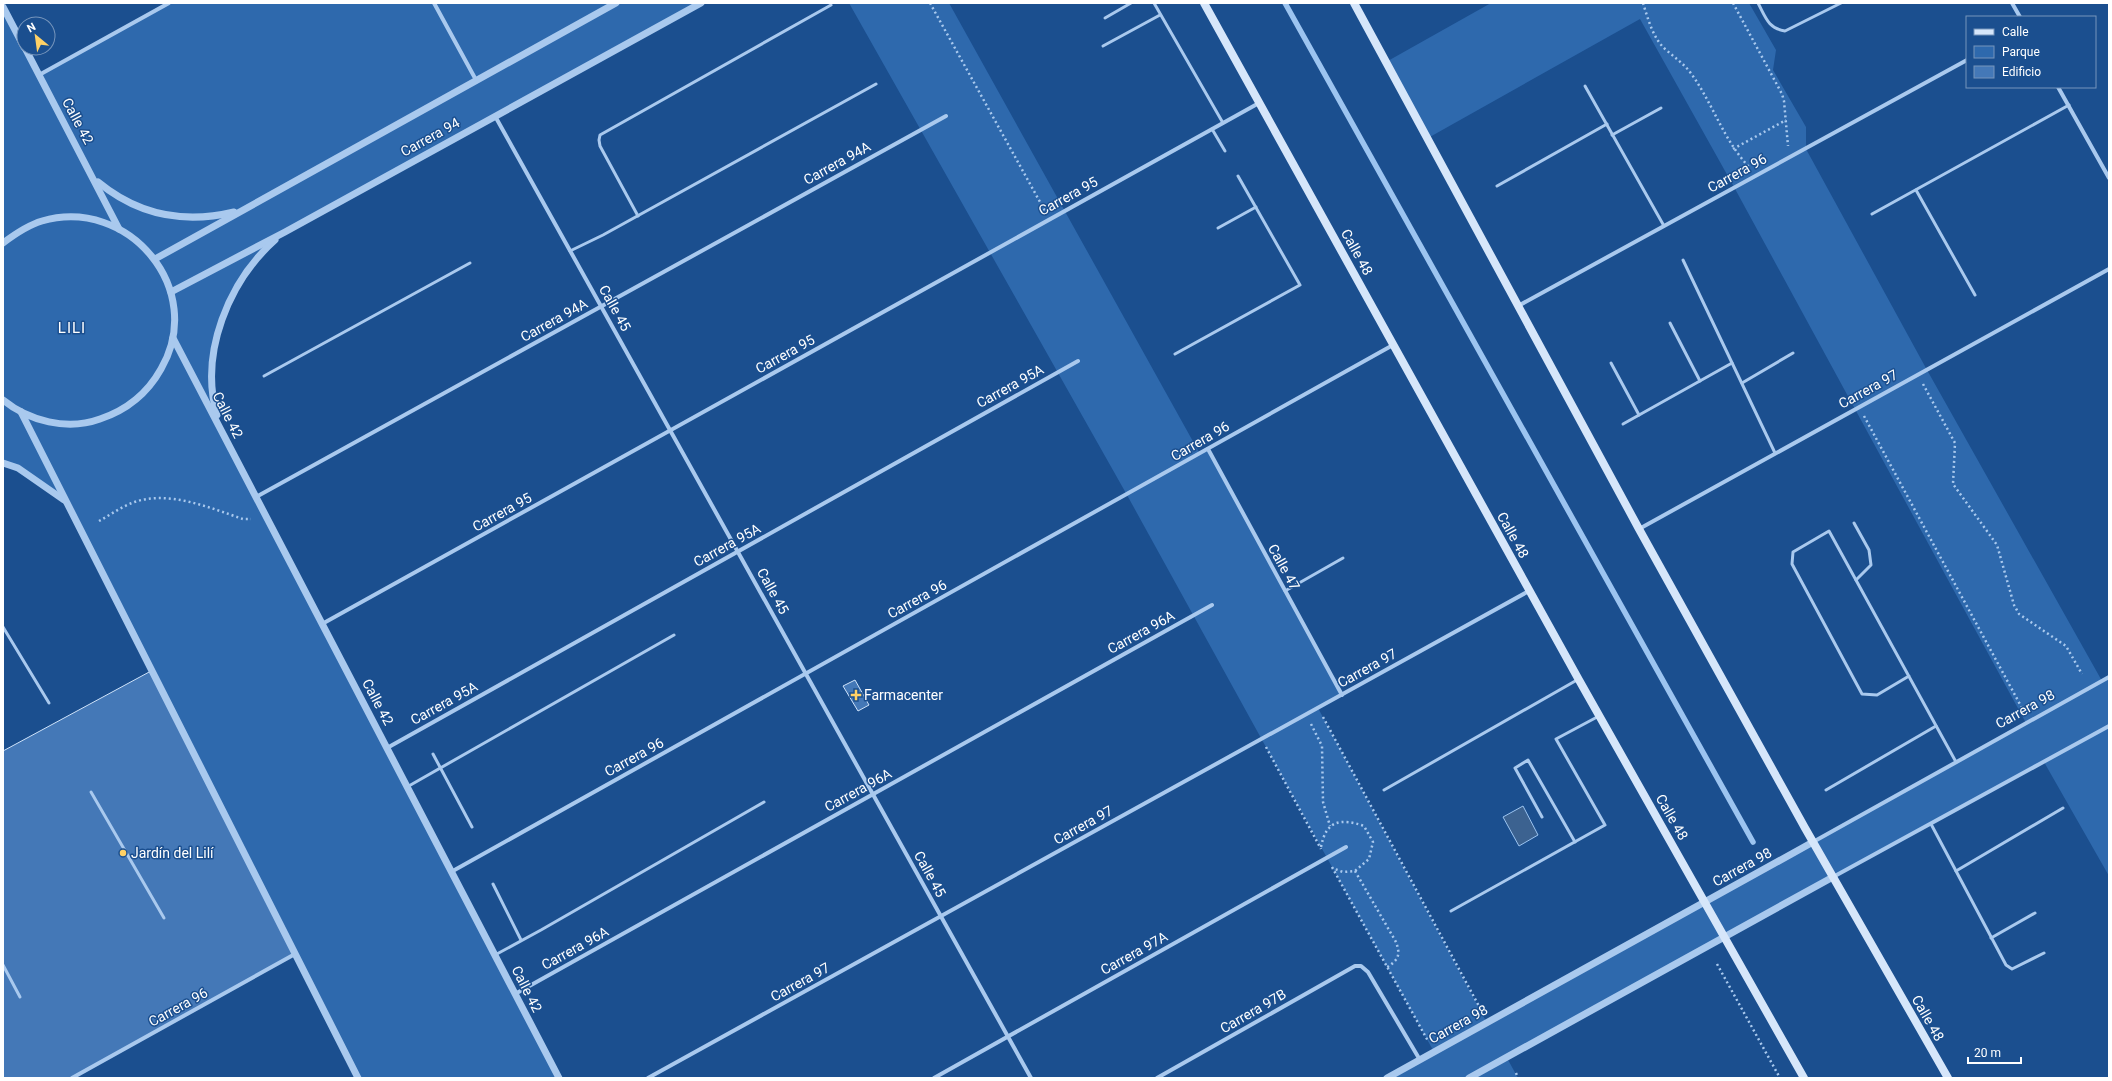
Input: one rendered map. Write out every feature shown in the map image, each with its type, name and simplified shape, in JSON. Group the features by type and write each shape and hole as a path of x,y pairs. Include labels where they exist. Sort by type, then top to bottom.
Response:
{"main road":[{"name":"Calle 48","path":"1204,3 1599,716 1804,1078"},
{"name":"Calle 48","path":"1354,3 1639,529 1813,842 1948,1078"}],"street":[{"path":"39,75 169,3"},
{"path":"434,3 476,80"},
{"name":"Carrera 94","path":"155,259 616,3"},
{"name":"Carrera 94","path":"171,292 284,232 701,3"},
{"path":"2012,3 2019,16"},
{"name":"Calle 42","path":"3,7 16,32"},
{"name":"Calle 42","path":"29,56 96,180 119,229"},
{"name":"Carrera 96","path":"1518,306 1966,61"},
{"path":"2059,88 2109,178"},
{"name":"Carrera 95","path":"322,624 1259,103"},
{"name":"Calle 45","path":"495,116 1031,1078"},
{"name":"Carrera 94A","path":"256,497 946,116"},
{"path":"96,180 126,202 161,215 198,218 229,213 252,204"},
{"path":"3,243 18,231 42,221 68,217 95,220 119,229 139,242 155,259 171,292 175,322 173,338 166,361 154,382 136,400 116,414 92,422 68,424 44,421 21,412 3,400"},
{"path":"221,430 214,407 212,383 213,358 225,310 243,277 266,248 284,232"},
{"name":"Carrera 97","path":"1639,529 2109,269"},
{"name":"Calle 42","path":"173,338 559,1078"},
{"name":"Carrera 96","path":"452,872 1393,345"},
{"name":"Carrera 95A","path":"387,748 1078,360"},
{"path":"21,412 64,501 358,1078"},
{"name":"Calle 47","path":"1208,449 1342,695"},
{"path":"3,463 18,468 64,501"},
{"name":"Carrera 97","path":"648,1078 1530,591"},
{"name":"Carrera 96A","path":"515,994 1212,605"},
{"name":"Carrera 98","path":"1387,1078 2109,677"},
{"path":"1469,1078 2109,726"},
{"name":"Carrera 97A","path":"934,1078 1346,847"},
{"name":"Carrera 96","path":"72,1078 295,954"},
{"name":"Carrera 97B","path":"1157,1078 1354,966 1361,966 1368,972 1420,1060"}],"lane":[{"path":"1105,18 1131,3"},
{"path":"1154,3 1223,123"},
{"path":"1758,3 1775,30 1785,31 1841,3"},
{"path":"638,216 600,146 598,140 600,135 831,5"},
{"path":"1103,46 1160,15"},
{"path":"570,251 638,216 876,84"},
{"path":"1585,86 1664,226"},
{"path":"1872,214 2068,105"},
{"path":"1612,135 1661,108"},
{"path":"1497,186 1606,124"},
{"path":"1212,129 1225,151"},
{"path":"1175,354 1300,285 1238,176"},
{"path":"1916,190 1975,295"},
{"path":"1218,228 1256,207"},
{"path":"1683,260 1775,453"},
{"path":"264,376 470,263"},
{"path":"1670,323 1700,381"},
{"path":"1742,383 1793,353"},
{"path":"1611,363 1639,415"},
{"path":"1623,424 1732,363"},
{"path":"1854,523 1869,550 1871,565 1856,580"},
{"path":"1909,676 1877,695 1862,694 1792,564 1792,552 1829,531 1909,676 1956,762"},
{"path":"1285,591 1343,558"},
{"path":"3,627 49,703"},
{"path":"407,787 674,635"},
{"path":"1384,790 1579,680"},
{"path":"1451,911 1605,825 1556,739 1599,716"},
{"path":"1826,790 1936,726"},
{"path":"433,754 472,827"},
{"path":"1542,817 1515,768 1528,760 1575,842"},
{"path":"91,792 164,918"},
{"path":"495,954 764,802"},
{"path":"1956,871 2063,808"},
{"path":"1931,824 2006,965 2012,969 2044,953"},
{"path":"493,884 521,940"},
{"path":"1991,938 2035,913"},
{"path":"3,965 20,997"}],"path":[{"path":"930,3 1050,219"},
{"path":"1643,3 1657,38 1664,48 1690,72 1708,100 1733,149 1757,175"},
{"path":"1733,3 1782,94 1790,157"},
{"path":"1733,149 1786,120"},
{"path":"1918,375 1955,443 1953,484 1997,545 2014,605 2019,614 2066,646 2082,674"},
{"path":"1859,407 2022,708"},
{"path":"99,521 132,502 154,498 182,501 243,519 251,519"},
{"path":"1318,708 1480,1008"},
{"path":"1305,715 1318,735 1322,746 1322,802 1330,826"},
{"path":"1262,739 1321,848"},
{"path":"1332,868 1386,968 1434,1052"},
{"path":"1355,871 1396,942 1400,954 1397,961 1386,968"},
{"path":"1717,964 1780,1078"},
{"path":"1516,1073 1518,1078"}],"green space":[{"path":"169,3 701,3 285,232 266,248 225,310 213,358 214,407 221,430 559,1078 358,1078 64,501 3,463 3,7 16,32 16,56 29,56 39,75"},
{"path":"849,3 949,3 1200,454 1208,449 1342,695 1318,708 1487,1023 2026,723 1734,187 1640,19 1428,138 1386,62 1491,3 1749,3 1776,50 1773,70 1806,127 1806,149 1927,370 2102,681 2109,677 2109,876 2044,762 1507,1058 1518,1078 1387,1078 1434,1052 1127,495"}],"shaded area":[{"path":"1523,806 1538,835 1519,846 1503,817"}],"building":[{"name":"Jardín del Lilí","path":"151,671 295,954 72,1078 3,1078 3,751"},
{"name":"Farmacenter","path":"855,680 869,705 858,711 843,686"}],"waterway":[{"path":"1285,3 1753,842"}],"place":[{"name":"Farmacenter","path":"856,695"},
{"name":"Jardín del Lilí","path":"123,853"}],"district":[{"name":"LILI","path":"72,328"}]}
